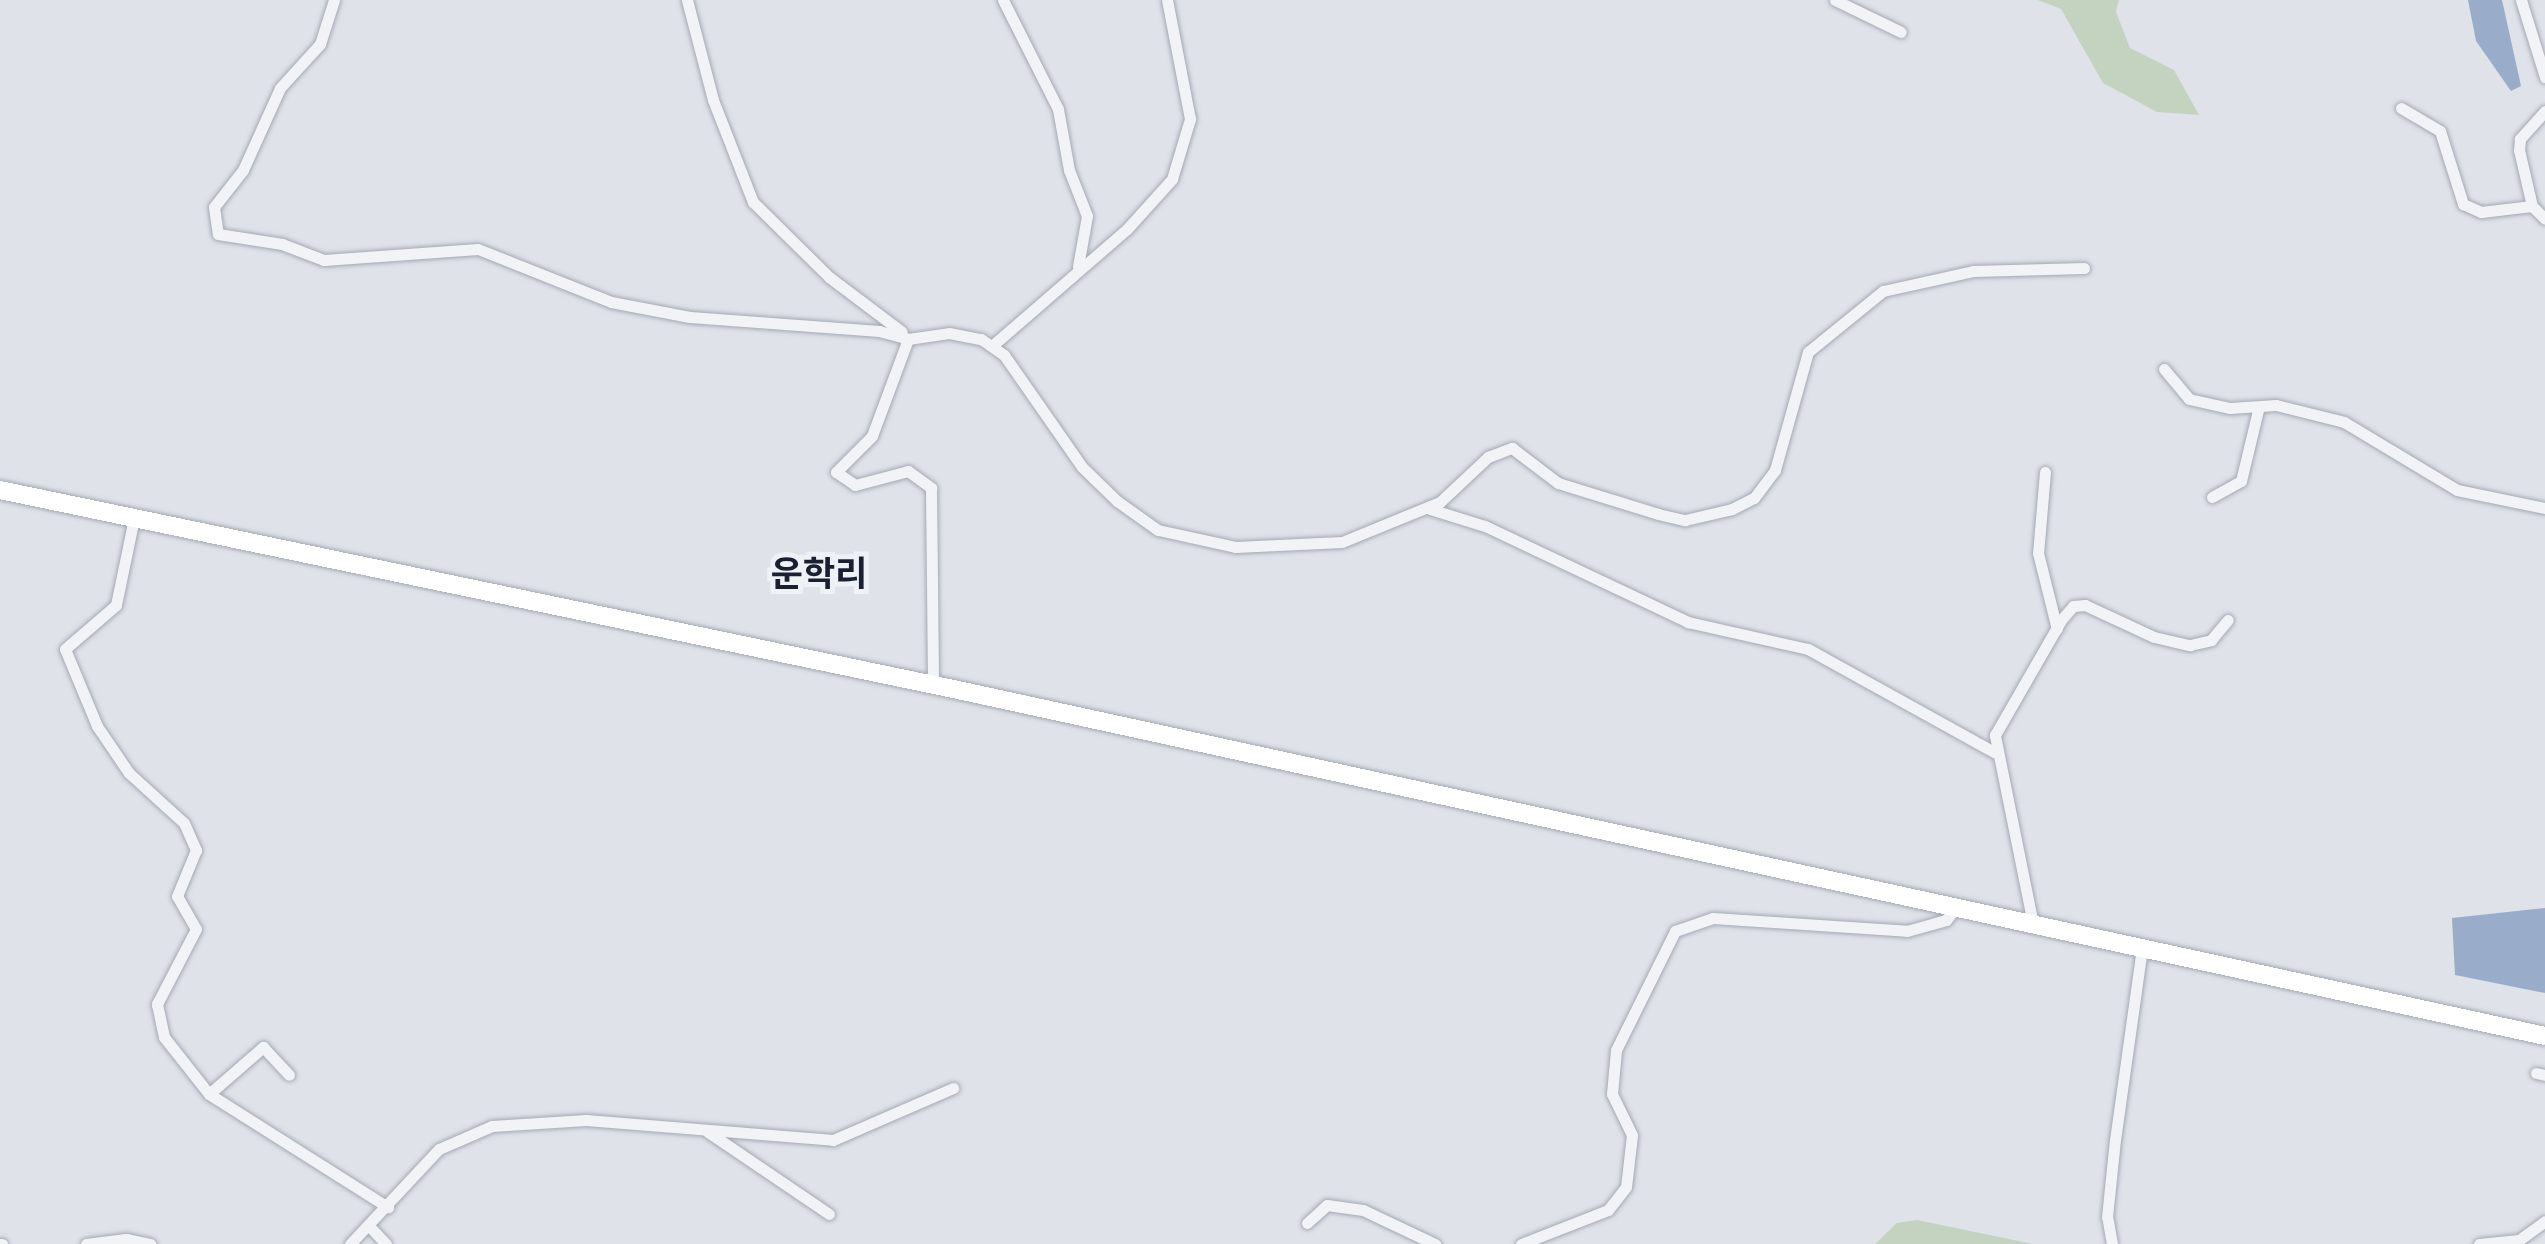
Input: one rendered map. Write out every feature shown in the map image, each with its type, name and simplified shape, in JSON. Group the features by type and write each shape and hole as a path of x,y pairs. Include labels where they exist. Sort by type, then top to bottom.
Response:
{"main road":[{"path":"0,490 933,684 2545,1036"}],"street":[{"path":"334,0 320,44 280,88 243,170 214,207 218,234 282,244 324,260 478,248 611,302 908,339 949,333 993,345 1096,484 1158,530 1258,550 1342,542 1426,509 1450,496 1488,458 1512,448 1558,483 1672,518 1744,505 1774,470 1808,352 1883,291 1972,271 2084,268"},
{"path":"687,0 712,100 753,202 829,277 908,339"},
{"path":"1004,0 1058,109 1068,170 1086,216 1086,248 1078,268"},
{"path":"993,345 1160,194 1185,147 1190,119 1167,0"},
{"path":"1835,0 1901,32"},
{"path":"2521,0 2545,77"},
{"path":"2401,108 2440,132 2463,204 2482,212 2532,206"},
{"path":"2545,111 2520,139 2532,206 2545,218"},
{"path":"908,339 872,436 836,472 855,484 908,471 931,488 933,684"},
{"path":"2164,369 2189,398 2258,410 2276,405 2344,422 2457,490 2545,508"},
{"path":"2212,497 2241,481 2258,410"},
{"path":"2045,472 2038,553 2057,629"},
{"path":"1426,509 1485,526 1688,622 1808,649 1994,752"},
{"path":"134,518 116,605 65,648 96,726 129,773 191,834 196,864 177,896 196,929 156,1008 168,1046 208,1094 388,1207"},
{"path":"2032,924 1994,752 2002,721 2057,629 2073,606 2085,605 2154,637 2190,645 2211,640 2228,620"},
{"path":"1521,1244 1608,1210 1626,1187 1632,1135 1612,1094 1616,1050 1675,931 1712,918 1907,931 1946,920 1956,907"},
{"path":"2112,1244 2108,1217 2115,1140 2142,948"},
{"path":"208,1094 263,1047 289,1075"},
{"path":"350,1244 371,1228 439,1149 492,1126 586,1120 833,1140 953,1088"},
{"path":"705,1130 828,1214"},
{"path":"1307,1222 1328,1205 1364,1210 1436,1244"},
{"path":"2479,1244 2519,1240 2545,1221"},
{"path":"371,1228 386,1244"},
{"path":"86,1244 150,1244"}],"green space":[{"path":"2038,0 2119,0 2116,12 2130,48 2174,70 2199,115 2157,112 2103,83 2061,9"},
{"path":"1917,1220 2033,1244 1875,1244 1897,1223"}],"water":[{"path":"2468,0 2502,0 2521,86 2511,91 2476,41"},
{"path":"2545,908 2545,993 2455,975 2452,918"}],"district":[{"name":"운학리","path":"819,574"}]}
